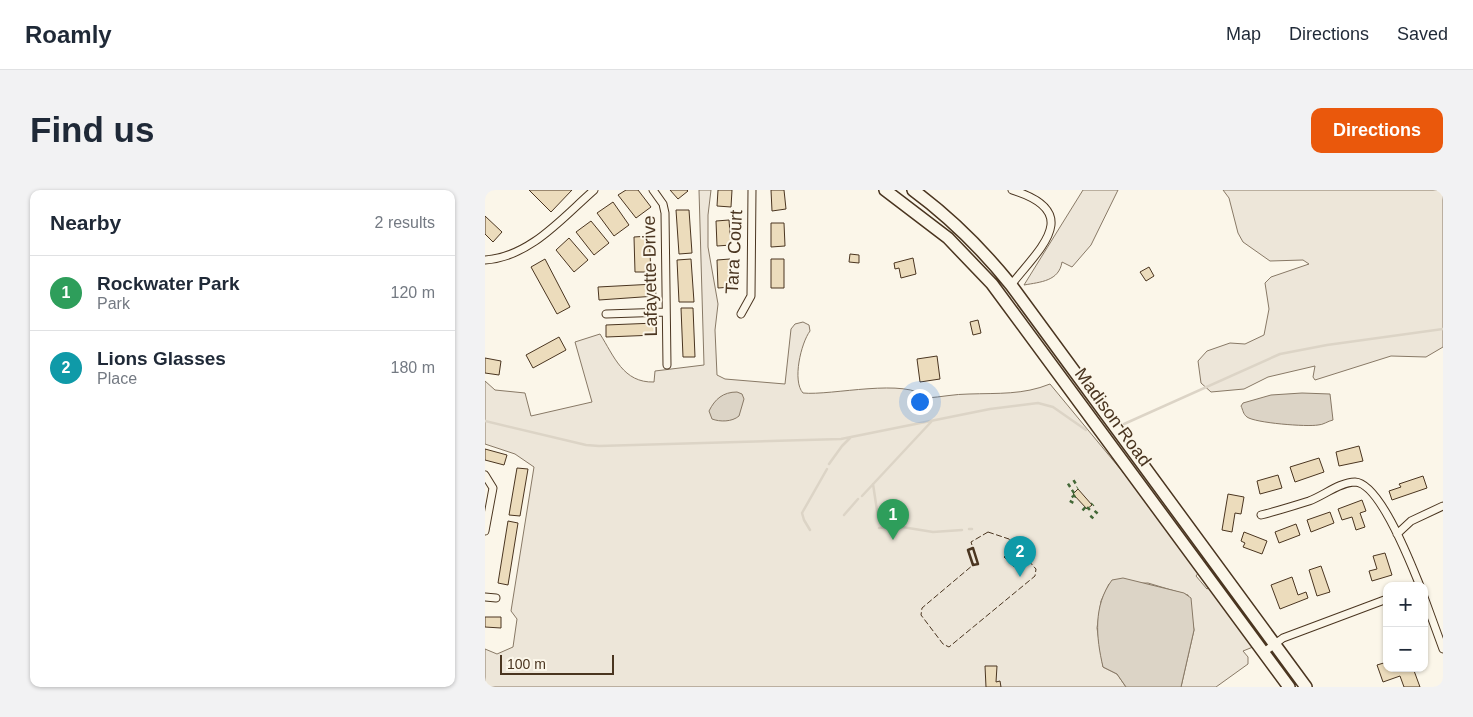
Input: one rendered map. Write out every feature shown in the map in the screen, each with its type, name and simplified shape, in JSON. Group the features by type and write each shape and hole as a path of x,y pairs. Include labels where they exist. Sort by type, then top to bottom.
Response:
{"main road":[{"name":"Madison Road","path":"885,190 905,203 948,238 992,284 1289,687"},
{"name":"Madison Road","path":"913,190 955,224 979,247 1011,285 1306,687"}],"street":[{"path":"485,260 505,258 522,250 595,190"},
{"name":"Lafayette Drive","path":"653,190 663,204 665,213 667,365"},
{"name":"Tara Court","path":"741,314 751,296 752,190"},
{"path":"905,203 913,190"},
{"path":"1011,285 1049,236 1052,223 1050,215 1042,204 1012,190"},
{"path":"606,314 666,312"},
{"path":"485,475 493,488 485,531"},
{"path":"1261,515 1310,501 1346,484 1355,482 1370,490 1397,534 1418,582"},
{"path":"1397,534 1411,521 1443,506"},
{"path":"485,597 496,598"},
{"path":"1264,652 1291,635 1383,600"},
{"path":"1428,607 1443,649"}],"shaded area":[{"path":"699,190 711,190 708,215 708,247 718,304 715,330 717,375 725,379 785,384 791,329 795,324 803,322 809,325 810,331 799,362 798,380 803,393 886,388 917,392 927,398 964,394 1020,392 1050,384 1155,511 1199,572 1196,576 1207,589 1210,587 1253,647 1243,651 1248,657 1248,664 1216,687 1181,687 1194,630 1188,595 1148,583 1109,584 1101,601 1097,628 1103,667 1117,674 1126,687 485,687 485,649 497,654 513,647 517,619 511,611 534,467 515,454 485,444 485,381 495,390 525,393 531,416 592,402 575,342 600,334 621,367 634,378 643,381 654,382 655,371 704,365"},
{"path":"1083,190 1118,190 1091,245 1072,267 1062,262 1053,277 1048,280 1024,285"},
{"path":"1223,190 1443,190 1443,347 1426,357 1391,356 1315,380 1313,377 1315,366 1268,377 1244,389 1211,392 1201,383 1198,361 1207,351 1230,343 1245,344 1264,335 1269,309 1265,283 1271,277 1309,264 1303,260 1270,261 1243,242 1238,233 1229,198"},
{"path":"737,392 742,394 744,399 739,416 726,421 712,419 709,411 714,403 728,393"},
{"path":"1330,394 1333,420 1312,425 1270,423 1247,417 1241,406 1243,403 1271,395"},
{"path":"1123,578 1184,593 1191,598 1194,630 1181,687 1126,687 1117,674 1103,667 1098,633 1099,611 1106,590 1112,580"}],"building":[{"path":"529,190 572,190 551,212"},
{"path":"626,190 638,190 651,207 636,218 618,195"},
{"path":"670,190 687,190 688,191 678,199"},
{"path":"718,190 732,190 731,207 717,206"},
{"path":"771,190 784,190 786,209 772,211"},
{"path":"613,202 629,225 614,236 597,213"},
{"path":"676,210 689,210 692,253 679,254"},
{"path":"485,216 502,232 493,242 485,234"},
{"path":"729,220 731,245 717,246 716,221"},
{"path":"591,221 609,243 594,255 576,232"},
{"path":"771,223 784,223 785,246 771,247"},
{"path":"649,236 651,272 635,272 634,237"},
{"path":"569,238 588,260 574,272 556,250"},
{"path":"850,254 859,255 859,263 849,262"},
{"path":"913,258 916,274 901,278 899,268 895,269 894,263"},
{"path":"545,259 570,307 557,314 531,267"},
{"path":"691,259 694,302 679,302 677,260"},
{"path":"730,259 732,287 718,288 717,260"},
{"path":"771,259 784,259 784,288 771,288"},
{"path":"1149,267 1154,276 1146,281 1140,272"},
{"path":"655,284 656,296 599,300 598,287"},
{"path":"681,308 693,308 695,357 683,357"},
{"path":"978,320 981,333 973,335 970,322"},
{"path":"656,323 656,335 606,337 606,325"},
{"path":"559,337 566,350 533,368 526,355"},
{"path":"937,356 940,379 920,382 917,359"},
{"path":"485,358 501,361 499,375 485,373"},
{"path":"1359,446 1363,461 1339,466 1336,452"},
{"path":"485,449 507,455 504,465 485,460"},
{"path":"1319,458 1324,472 1295,482 1290,467"},
{"path":"517,468 528,469 520,516 509,515"},
{"path":"1278,475 1282,488 1260,494 1257,481"},
{"path":"1423,476 1427,488 1392,500 1389,491 1401,487 1399,484"},
{"path":"1078,489 1092,505 1087,509 1073,494"},
{"path":"1228,494 1244,497 1241,514 1235,513 1232,532 1222,530"},
{"path":"1362,500 1366,511 1360,513 1365,527 1356,530 1352,517 1342,520 1338,509"},
{"path":"1330,512 1334,523 1311,532 1307,520"},
{"path":"508,521 518,523 508,585 498,583"},
{"path":"1296,524 1300,535 1279,543 1275,532"},
{"path":"1244,532 1267,541 1262,554 1243,547 1245,543 1241,541"},
{"path":"1010,551 1020,562 1014,567 1004,557"},
{"path":"1385,553 1392,575 1372,581 1369,571 1377,569 1373,556"},
{"path":"1321,566 1330,592 1317,596 1309,570"},
{"path":"1292,577 1298,595 1306,592 1308,598 1280,609 1271,585"},
{"path":"485,617 501,617 501,628 485,627"},
{"path":"1383,663 1383,672 1414,672 1420,687 1404,687 1400,676 1383,682 1377,665"},
{"path":"985,666 997,666 996,682 1000,681 1001,687 986,687"}],"waterway":[{"path":"1124,424 1280,354 1327,345 1443,329"},
{"path":"485,421 586,445 599,446 841,439 990,409 1038,403 1053,407 1086,430"},
{"path":"862,496 931,422"},
{"path":"829,464 850,438"},
{"path":"810,530 802,513 827,469"},
{"path":"873,484 878,517"},
{"path":"844,515 858,499"},
{"path":"879,528 896,526 933,532 962,530"}],"hedge":[{"path":"1068,486 1079,479"},
{"path":"1071,503 1074,497 1071,493 1078,488"},
{"path":"1083,508 1086,511 1093,504"},
{"path":"1091,518 1098,510"}],"fence":[{"path":"988,532 1009,539 1036,569 1035,576 949,647 943,644 921,615 922,608 973,565 978,564 971,542 988,532"}],"wall":[{"path":"973,548 978,564 973,565 968,550 973,548"}],"place":[{"name":"Rockwater Park","path":"893,540"},
{"name":"Lions Glasses","path":"1020,577"}]}
